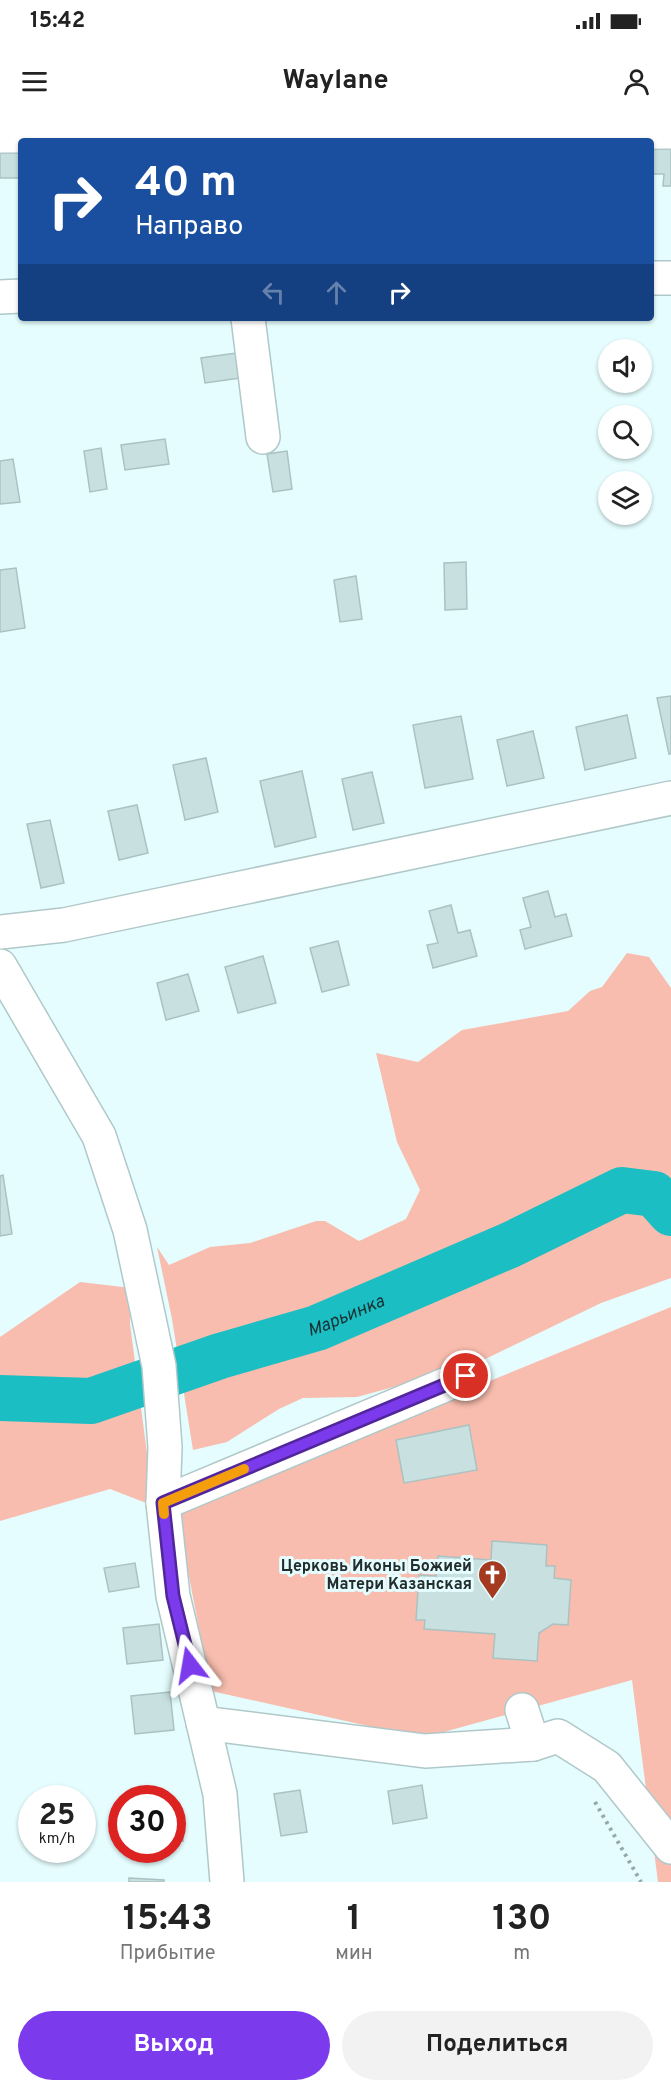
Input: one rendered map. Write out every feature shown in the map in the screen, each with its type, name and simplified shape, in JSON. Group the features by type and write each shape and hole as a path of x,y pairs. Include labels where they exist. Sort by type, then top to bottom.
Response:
{"street":[{"path":"0,136 671,132"},
{"path":"654,278 671,278"},
{"path":"0,297 18,296"},
{"path":"248,321 263,437"},
{"path":"0,932 64,925 671,798"},
{"path":"0,966 99,1136 130,1230 160,1379 165,1447 163,1503 173,1596 220,1794 227,1882"},
{"path":"163,1503 466,1376"},
{"path":"522,1710 545,1740"},
{"path":"203,1723 425,1750 545,1740 607,1767 671,1847"}],"path":[{"path":"593,1799 641,1882"}],"shaded area":[{"path":"627,953 649,957 671,988 671,1278 601,1303 471,1366 357,1397 303,1398 279,1409 227,1442 193,1450 172,1319 157,1247 169,1265 210,1247 250,1243 316,1221 325,1221 359,1241 406,1219 420,1190 397,1142 376,1053 418,1062 462,1030 568,1011 590,991 602,987"},
{"path":"80,1282 131,1288 130,1324 154,1506 110,1489 0,1521 0,1337"},
{"path":"671,1307 671,1882 658,1882 632,1680 422,1738 211,1691 176,1509"}],"building":[{"path":"671,143 671,186 663,186 664,174 654,174 654,144"},
{"path":"0,147 18,147 18,178 0,178"},
{"path":"236,353 240,378 205,383 201,358"},
{"path":"165,439 169,464 125,470 121,445"},
{"path":"101,448 107,489 90,492 84,451"},
{"path":"287,451 292,489 273,492 267,454"},
{"path":"13,459 20,502 0,504 0,461"},
{"path":"466,562 467,609 445,610 444,563"},
{"path":"16,568 25,628 0,632 0,570"},
{"path":"356,576 362,619 340,622 334,580"},
{"path":"671,696 671,754 669,754 657,698"},
{"path":"627,715 636,758 585,770 576,727"},
{"path":"461,716 473,779 425,788 413,725"},
{"path":"533,731 544,778 507,786 497,740"},
{"path":"206,758 218,812 185,820 173,765"},
{"path":"302,771 316,837 275,847 260,781"},
{"path":"372,772 384,823 353,830 342,779"},
{"path":"137,805 148,853 119,860 108,811"},
{"path":"50,820 64,883 41,888 27,824"},
{"path":"548,891 555,917 566,914 572,936 525,949 520,930 531,927 523,898"},
{"path":"451,905 458,933 470,930 477,956 433,968 427,945 438,943 429,911"},
{"path":"338,941 349,985 322,992 310,948"},
{"path":"263,956 276,1003 238,1013 225,967"},
{"path":"188,974 199,1011 166,1020 157,983"},
{"path":"3,1175 12,1234 0,1236 0,1176"},
{"path":"469,1425 477,1470 404,1483 396,1440"},
{"name":"Церковь Иконы Божией Матери Казанская","path":"492,1541 547,1545 546,1566 555,1566 554,1578 571,1580 568,1625 553,1624 539,1633 537,1661 493,1658 495,1634 424,1629 425,1620 416,1620 419,1575 436,1576 438,1556 491,1560"},
{"path":"135,1563 139,1587 109,1592 104,1568"},
{"path":"159,1624 163,1660 127,1664 123,1628"},
{"path":"170,1692 174,1730 135,1734 131,1696"},
{"path":"422,1785 427,1818 393,1824 388,1791"},
{"path":"300,1790 307,1832 281,1836 274,1794"},
{"path":"129,1878 164,1880 164,1882 129,1882"}],"waterway":[{"name":"Марьинка","path":"0,1398 91,1401 220,1356 317,1328 510,1245 622,1190 654,1194 671,1213"}],"slow traffic":[{"path":"164,1514 163,1503 244,1469"}],"place":[{"name":"Церковь Иконы Божией Матери Казанская","path":"493,1600"}],"route":[{"path":"190,1665 173,1596 163,1503 466,1376"}]}
